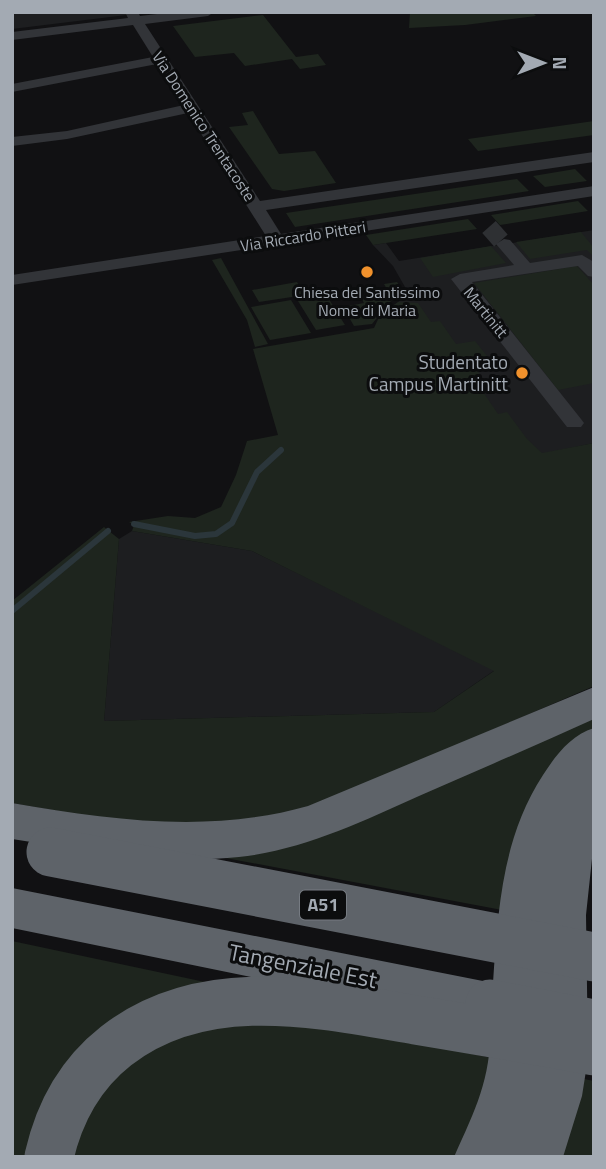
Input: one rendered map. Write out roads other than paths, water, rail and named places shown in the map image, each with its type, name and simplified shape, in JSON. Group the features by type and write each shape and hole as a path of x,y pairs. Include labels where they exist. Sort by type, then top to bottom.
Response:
{"highway":[{"path":"12,821 145,842 247,839 319,821 594,702"},
{"path":"482,1157 494,1137 514,1071 525,872 534,834 556,791 578,757 594,744"},
{"path":"535,1157 550,1117 562,1060 568,845 582,799 594,778"},
{"name":"A51","path":"12,845 594,957"},
{"name":"Tangenziale Est","path":"12,908 594,1024"},
{"path":"49,1157 64,1109 92,1067 130,1033 151,1021 192,1006 240,1000 309,1004 594,1051"}],"street":[{"path":"12,36 134,17 208,12"},
{"name":"Via Domenico Trentacoste","path":"134,17 277,240"},
{"path":"12,88 161,59"},
{"path":"12,142 67,135 192,108"},
{"name":"Via Riccardo Pitteri","path":"256,207 594,157"},
{"name":"Via Riccardo Pitteri","path":"12,280 594,191"},
{"path":"474,209 489,227"},
{"path":"505,244 526,268"},
{"name":"Martinitt","path":"574,423 460,279 582,260 594,272"}],"waterway":[{"path":"134,524 195,536 216,534 232,523 257,472 281,450"},
{"path":"12,611 108,531"}],"tunnel":[{"path":"489,227 504,244"}],"place":[{"name":"Chiesa del Santissimo Nome di Maria","path":"367,272"},
{"name":"Studentato Campus Martinitt","path":"522,373"}]}
